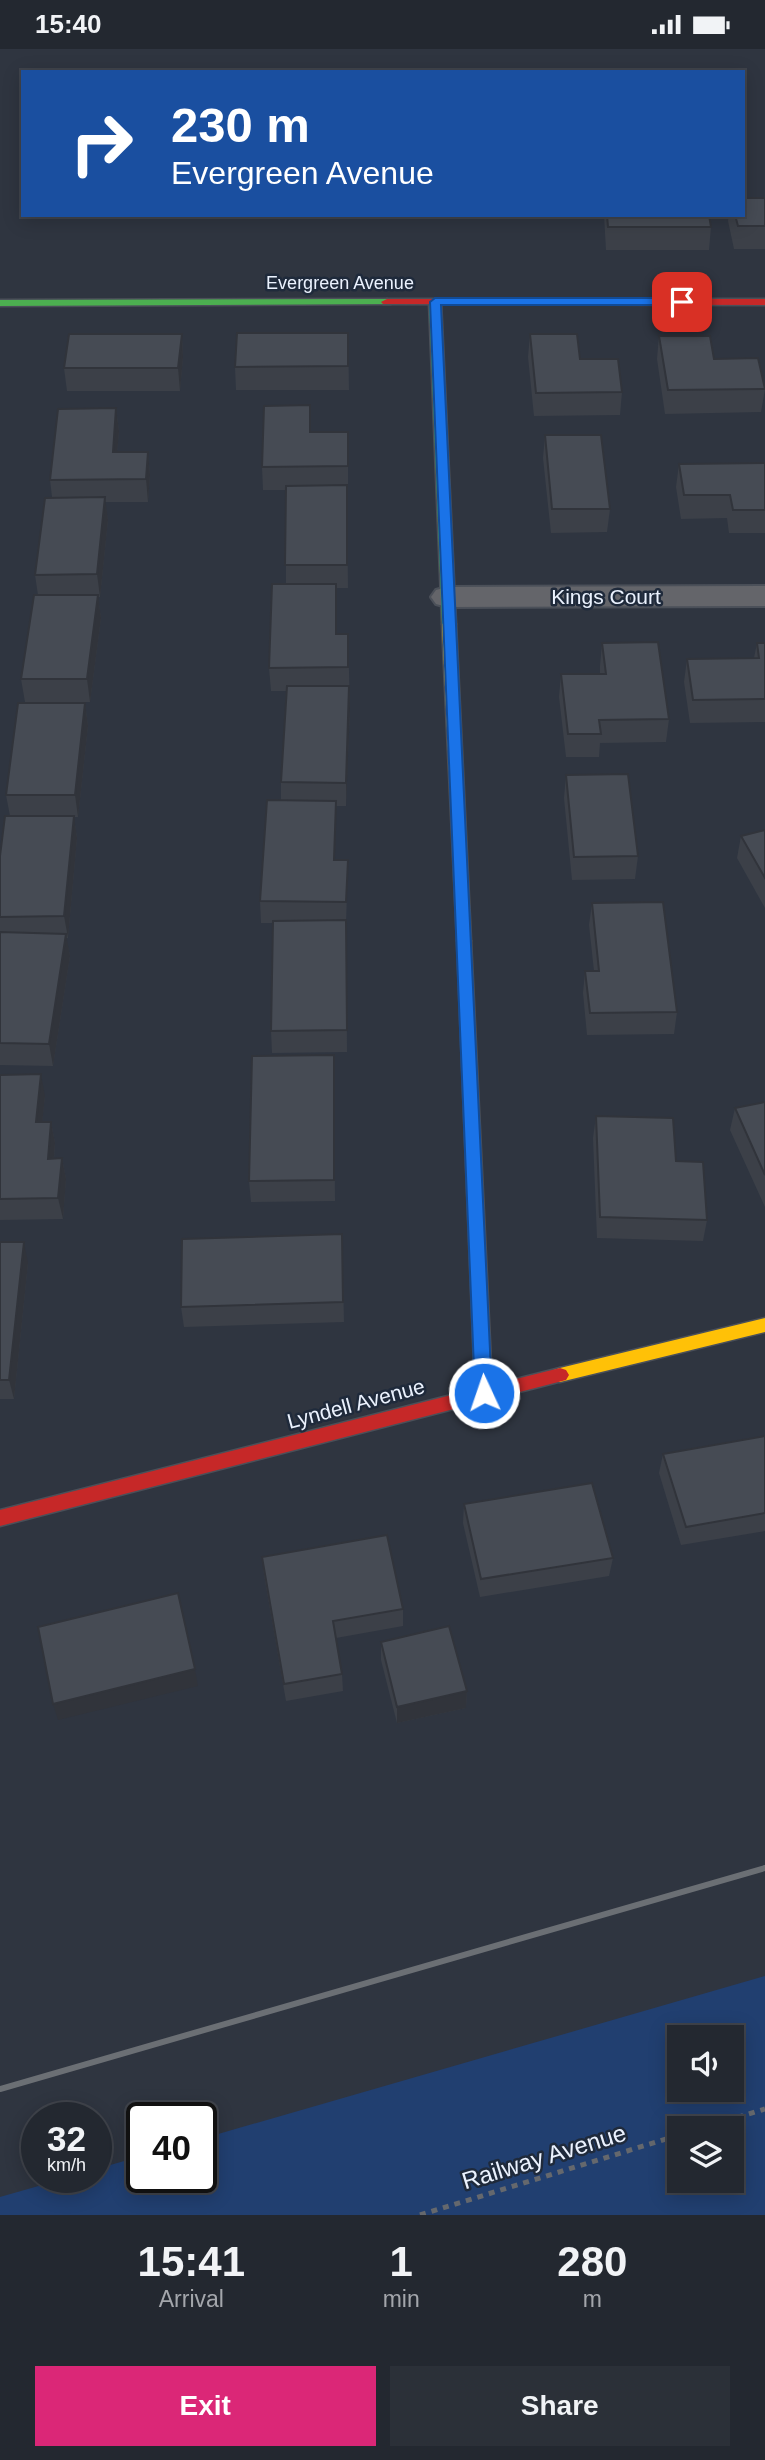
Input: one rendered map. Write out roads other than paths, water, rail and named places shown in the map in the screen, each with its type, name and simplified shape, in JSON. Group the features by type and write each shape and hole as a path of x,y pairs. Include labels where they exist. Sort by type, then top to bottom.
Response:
{"street":[{"path":"435,302 484,1393"},
{"name":"Evergreen Avenue","path":"0,303 765,302"},
{"name":"Kings Court","path":"447,597 765,596"},
{"name":"Lyndell Avenue","path":"0,1518 484,1393 765,1325"}],"railway":[{"path":"0,2089 765,1868"}]}
